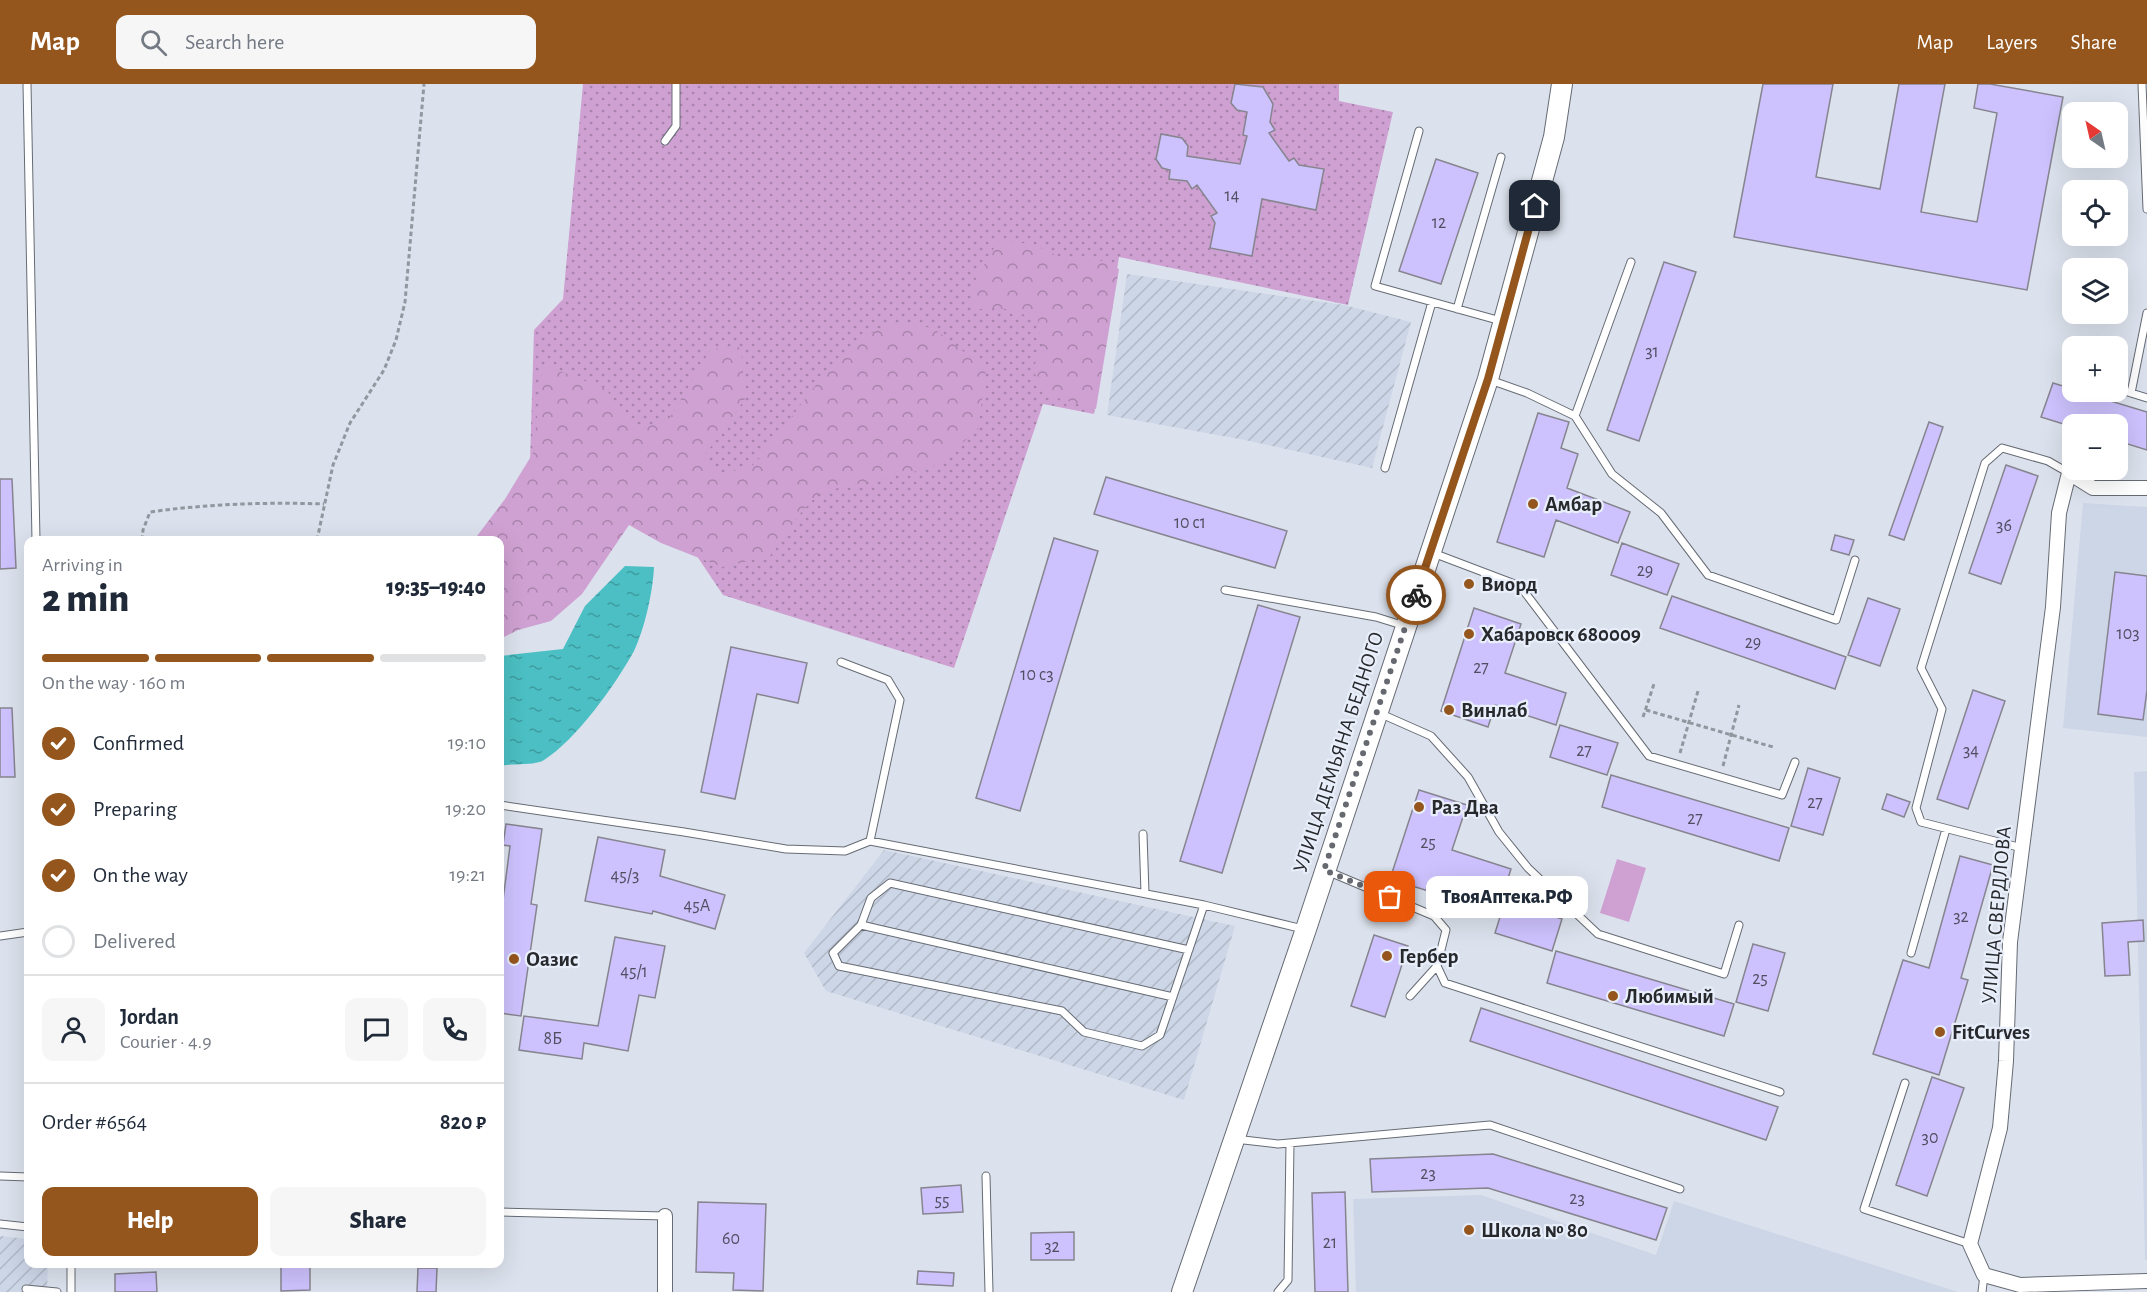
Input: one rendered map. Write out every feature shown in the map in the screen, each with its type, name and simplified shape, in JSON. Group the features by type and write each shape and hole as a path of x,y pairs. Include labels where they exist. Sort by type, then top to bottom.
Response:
{"main road":[{"name":"УЛИЦА ДЕМЬЯНА БЕДНОГО","path":"1182,1292 1306,929 1488,379 1554,137 1562,84"}],"street":[{"name":"УЛИЦА СВЕРДЛОВА","path":"1970,1244 2000,1128 2006,1060 2010,942 2053,607 2059,513 2067,480"},
{"path":"2080,480 2093,488 2147,488"},
{"path":"665,1216 665,1292"},
{"path":"1970,1244 1984,1275 2020,1285 2147,1281"}],"lane":[{"path":"27,84 36,536"},
{"path":"665,141 676,126 676,84"},
{"path":"2142,84 2147,209"},
{"path":"1419,131 1375,286 1503,322"},
{"path":"1458,309 1501,157"},
{"path":"1575,416 1631,262"},
{"path":"1385,468 1432,302"},
{"path":"2131,393 2147,313"},
{"path":"1488,379 1527,393 1575,416 1612,474 1661,513 1708,575 1836,620 1855,560"},
{"path":"2128,392 2147,398"},
{"path":"2022,848 1921,822 1916,808 1942,709 1921,668 1985,463 2002,448 2048,460 2062,469"},
{"path":"1430,552 1520,586 1649,756 1782,795 1795,762"},
{"path":"1225,590 1376,617 1406,626"},
{"path":"841,662 888,681 900,700 870,842"},
{"path":"1377,712 1431,736 1468,777 1499,832 1528,868 1598,934 1724,974 1739,925"},
{"path":"504,806 786,849 845,851 870,842 1145,893 1306,929"},
{"path":"1911,953 1946,829"},
{"path":"1143,834 1145,893"},
{"path":"1324,870 1434,916 1446,930 1437,966 1410,996"},
{"path":"1189,950 890,883 871,898 861,925 833,953 839,966 1062,1011 1084,1032 1142,1046 1160,1035 1189,950 1204,905"},
{"path":"861,925 1173,997"},
{"path":"0,936 24,933"},
{"path":"1437,966 1445,983 1780,1092"},
{"path":"1905,1083 1864,1209 1970,1244"},
{"path":"1234,1139 1278,1144 1490,1125 1680,1189"},
{"path":"1278,1292 1288,1280 1290,1143"},
{"path":"0,1176 24,1177"},
{"path":"986,1176 989,1292"},
{"path":"504,1212 665,1216"},
{"path":"0,1224 24,1227"},
{"path":"71,1268 71,1292"},
{"path":"1982,1292 1984,1275"},
{"path":"26,1289 56,1292"}],"path":[{"path":"318,536 333,465 350,423 384,370 396,340 405,302 424,84"},
{"path":"142,536 150,512 189,507 283,502 324,504"},
{"path":"1644,717 1654,684"},
{"path":"1680,753 1698,691"},
{"path":"1723,766 1739,705"},
{"path":"1646,710 1773,747"}],"shaded area":[{"path":"1127,274 1344,305 1411,322 1372,468 1245,440 1107,415"},
{"path":"2083,503 2147,507 2147,737 2063,728"},
{"path":"2147,771 2147,1260 2145,1260 2134,772"},
{"path":"884,850 1235,926 1184,1100 826,991 804,953"},
{"name":"Школа № 80","path":"1481,1195 1656,1255 1674,1201 1958,1292 1356,1292 1353,1199"},
{"path":"0,1236 24,1239 24,1268 48,1268 47,1292 0,1292"}],"green space":[{"path":"583,84 1339,84 1339,101 1393,112 1348,305 1119,257 1094,414 1043,404 954,668 723,595 650,486 530,461 534,330 563,299"},
{"path":"998,241 1032,244 1071,262 1089,255 1119,269 1096,409 1043,394 1033,369 1042,346 1038,321 1011,309 973,309 972,286"},
{"path":"896,323 933,328 986,369 978,430 931,468 820,492 799,515 770,556 722,567 661,543 629,525 582,594 551,621 518,630 504,637 504,536 477,536 505,499 533,453 543,365 606,389 636,431 669,419 711,349 741,347 745,399 702,459 724,474 755,464 829,368 876,330"},
{"path":"1617,859 1646,868 1629,922 1600,913"}],"water":[{"path":"625,566 654,567 650,598 638,642 606,695 569,739 544,760 529,764 504,766 504,656 563,649 585,606"}],"building":[{"path":"1235,84 1263,87 1273,104 1270,122 1275,130 1269,133 1289,161 1294,158 1299,165 1324,169 1316,210 1262,199 1252,256 1210,248 1215,223 1211,216 1217,213 1197,185 1192,189 1187,181 1169,179 1170,170 1162,168 1156,159 1161,134 1182,138 1188,146 1187,156 1240,164 1247,136 1243,135 1247,112 1237,110 1231,103"},
{"path":"1763,84 1833,84 1816,177 1880,189 1899,84 1945,84 1921,212 1977,222 1997,113 1974,108 1978,84 1990,84 2063,97 2027,290 1734,237"},
{"path":"1436,159 1478,173 1441,284 1399,271"},
{"path":"1664,262 1696,272 1639,441 1607,430"},
{"path":"2053,383 2062,386 2062,402 2114,402 2147,412 2147,450 2128,444 2128,414 2062,414 2062,424 2041,417"},
{"path":"1538,413 1569,422 1561,448 1578,454 1567,488 1630,512 1618,543 1556,520 1544,557 1497,542"},
{"path":"1929,422 1943,427 1904,540 1889,535"},
{"path":"2006,465 2038,476 2001,584 1969,573"},
{"path":"1106,477 1287,531 1275,568 1094,514"},
{"path":"0,479 12,479 16,568 0,569"},
{"path":"1835,535 1854,540 1849,555 1831,550"},
{"path":"1054,538 1098,551 1020,811 976,798"},
{"path":"1622,543 1679,564 1667,595 1611,575"},
{"path":"2115,572 2147,576 2147,690 2143,720 2098,714"},
{"path":"1672,596 1846,657 1835,689 1660,628"},
{"path":"1868,598 1900,609 1880,666 1848,655"},
{"path":"1258,605 1300,617 1222,873 1180,861"},
{"path":"1474,608 1521,624 1505,673 1566,693 1556,725 1495,705 1488,727 1441,711"},
{"path":"731,647 807,663 798,703 757,694 735,799 701,792"},
{"path":"1973,690 2005,701 1968,809 1937,799"},
{"path":"0,708 12,708 15,777 0,777"},
{"path":"1560,725 1618,743 1607,775 1550,757"},
{"path":"1808,768 1840,778 1823,835 1791,826"},
{"path":"1611,775 1789,828 1779,861 1602,807"},
{"path":"1419,790 1467,805 1452,850 1511,869 1501,900 1442,882 1438,894 1390,879"},
{"path":"1887,794 1910,802 1904,817 1882,809"},
{"name":"Оазис","path":"506,824 542,829 531,904 537,905 521,1016 504,1014 504,892 510,846 504,845"},
{"path":"598,837 665,850 660,876 725,895 715,929 653,911 652,914 585,901"},
{"path":"1960,856 1993,865 1961,978 1968,980 1939,1075 1873,1054 1903,960 1929,968"},
{"path":"1505,901 1562,919 1552,951 1495,933"},
{"path":"2143,920 2144,941 2128,942 2130,975 2105,976 2102,923"},
{"path":"1374,935 1408,946 1385,1017 1351,1006"},
{"path":"615,937 665,946 655,998 639,995 628,1051 584,1043 582,1059 519,1050 524,1016 598,1026"},
{"path":"1753,944 1785,953 1768,1011 1736,1002"},
{"path":"1556,951 1734,1004 1724,1036 1547,983"},
{"path":"1481,1008 1778,1107 1766,1140 1470,1041"},
{"path":"1932,1077 1964,1088 1927,1196 1896,1185"},
{"path":"1493,1154 1667,1208 1656,1240 1488,1188 1372,1192 1370,1159"},
{"path":"961,1185 963,1212 923,1214 921,1188"},
{"path":"1345,1192 1348,1292 1315,1292 1312,1193"},
{"path":"698,1202 766,1204 763,1291 733,1290 734,1273 696,1272"},
{"path":"1074,1232 1074,1260 1031,1260 1031,1233"},
{"path":"281,1268 310,1268 310,1290 281,1291"},
{"path":"418,1268 437,1268 436,1292 417,1292"},
{"path":"918,1271 954,1273 953,1286 917,1284"},
{"path":"156,1272 157,1292 115,1292 115,1274"}],"way so far":[{"path":"1390,897 1324,870 1416,595"}],"place":[{"name":"Амбар","path":"1533,504"},
{"name":"Виорд","path":"1469,584"},
{"name":"Хабаровск 680009","path":"1469,634"},
{"name":"Винлаб","path":"1449,710"},
{"name":"Раз Два","path":"1419,807"},
{"name":"ТвояАптека.РФ","path":"1390,897"},
{"name":"Гербер","path":"1387,956"},
{"name":"Оазис","path":"514,959"},
{"name":"Любимый","path":"1613,996"},
{"name":"FitCurves","path":"1940,1032"},
{"name":"Школа № 80","path":"1469,1230"}],"route":[{"path":"1416,595 1488,379 1535,206"}]}
